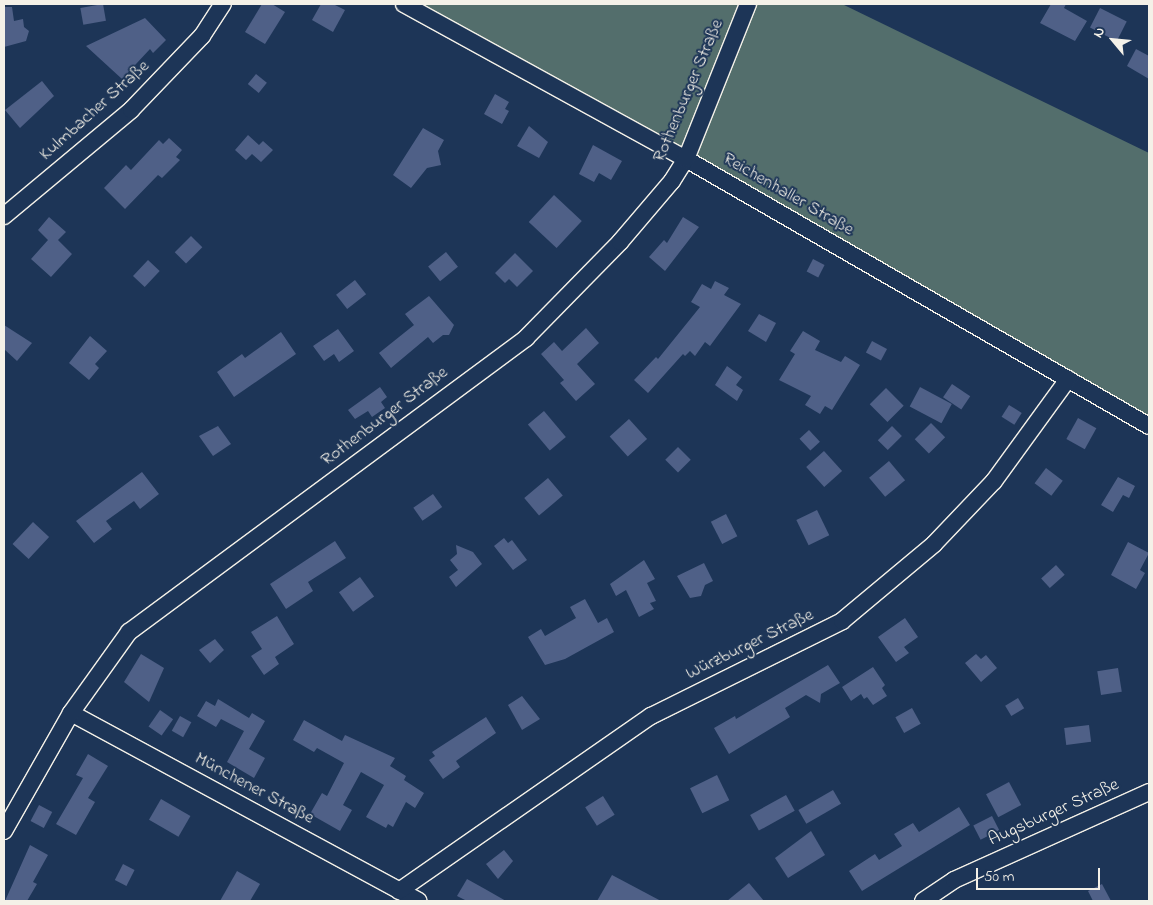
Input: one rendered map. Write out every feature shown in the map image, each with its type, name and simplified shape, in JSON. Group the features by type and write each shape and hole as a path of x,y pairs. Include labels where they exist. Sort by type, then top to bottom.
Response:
{"street":[{"name":"Kulmbacher Straße","path":"4,216 131,110 202,36 224,4"},
{"name":"Reichenhaller Straße","path":"404,4 686,159 1149,426"},
{"name":"Rothenburger Straße","path":"4,831 71,713 129,632 526,338 620,242 672,181 686,159 748,4"},
{"name":"Würzburger Straße","path":"399,891 651,716 842,621 934,544 994,481 1068,379"},
{"name":"Münchener Straße","path":"71,713 418,901"},
{"name":"Augsburger Straße","path":"923,901 954,880 1149,792"}],"green space":[{"path":"404,4 842,4 1149,153 1149,427"}],"building":[{"path":"103,4 106,21 83,25 80,8"},
{"path":"262,4 272,4 285,12 265,44 245,32"},
{"path":"321,4 333,4 345,10 333,32 312,20"},
{"path":"1051,4 1066,4 1064,8 1087,21 1075,41 1040,23"},
{"path":"4,7 12,7 14,21 23,19 24,27 29,31 26,41 4,47"},
{"path":"1100,8 1127,22 1117,41 1090,28"},
{"path":"145,18 166,40 153,53 150,49 122,79 86,46"},
{"path":"1136,49 1149,56 1149,79 1127,66"},
{"path":"256,74 267,83 259,93 248,84"},
{"path":"42,81 54,96 20,128 5,110"},
{"path":"495,94 509,102 505,109 509,111 502,124 484,114"},
{"path":"529,126 548,142 539,158 517,146"},
{"path":"423,128 444,140 438,151 441,165 427,168 411,188 393,175"},
{"path":"248,135 259,145 263,141 273,150 261,162 252,154 246,160 235,150"},
{"path":"169,138 182,150 176,157 180,160 162,178 158,175 125,209 104,188 126,165 131,170 159,140 163,144"},
{"path":"593,145 622,161 611,180 599,173 594,182 579,174"},
{"path":"554,195 582,221 557,248 529,222"},
{"path":"49,217 66,232 58,240 72,254 51,277 31,259 48,240 38,230"},
{"path":"683,217 699,227 665,271 649,257 664,240 667,243"},
{"path":"191,236 202,247 186,264 175,252"},
{"path":"446,252 458,267 440,281 428,266"},
{"path":"515,253 533,271 517,287 509,279 505,283 495,273"},
{"path":"813,259 825,265 818,277 807,271"},
{"path":"148,260 160,271 145,287 133,276"},
{"path":"355,280 366,294 347,309 336,295"},
{"path":"715,281 729,288 724,295 741,304 710,346 705,342 695,356 690,351 685,356 683,354 648,393 634,380 656,357 658,359 700,307 691,302 702,284 711,289"},
{"path":"429,296 454,325 449,335 443,335 433,343 428,337 391,368 379,353 414,325 405,314"},
{"path":"759,314 776,323 766,342 748,331"},
{"path":"4,325 32,343 17,361 4,349"},
{"path":"586,328 599,343 577,364 595,384 576,401 560,383 564,380 541,354 554,342 562,351"},
{"path":"338,329 354,351 339,362 334,354 324,361 313,346"},
{"path":"803,331 820,341 815,350 841,362 845,356 860,365 832,410 825,406 820,414 805,405 811,396 779,380 795,354 790,351"},
{"path":"281,332 296,354 234,397 217,372 242,354 245,358"},
{"path":"90,336 107,351 95,364 99,368 89,380 69,363"},
{"path":"872,341 887,349 881,360 866,352"},
{"path":"727,366 742,377 736,385 743,390 737,401 715,385"},
{"path":"952,384 970,396 961,410 943,397"},
{"path":"380,387 387,397 381,402 385,408 372,417 368,411 355,419 348,410"},
{"path":"920,387 952,404 941,423 910,406"},
{"path":"886,388 904,406 887,422 870,404"},
{"path":"1009,405 1022,413 1014,425 1002,417"},
{"path":"544,411 566,437 550,451 528,424"},
{"path":"1078,418 1096,428 1085,449 1066,439"},
{"path":"629,419 647,439 628,456 610,436"},
{"path":"931,423 945,437 929,453 915,439"},
{"path":"218,426 231,444 213,456 199,436"},
{"path":"892,426 902,436 888,450 878,440"},
{"path":"809,430 820,442 810,451 799,439"},
{"path":"678,447 691,460 678,472 665,460"},
{"path":"824,451 842,471 824,487 806,467"},
{"path":"889,461 905,480 885,497 869,478"},
{"path":"1046,468 1063,481 1051,496 1035,483"},
{"path":"142,472 159,494 140,509 134,501 106,521 112,529 94,543 76,521"},
{"path":"1118,477 1135,486 1129,498 1123,495 1113,512 1101,505"},
{"path":"548,478 563,496 539,516 524,498"},
{"path":"433,494 442,507 423,521 413,508"},
{"path":"817,510 829,535 809,545 796,520"},
{"path":"726,514 737,536 722,544 711,522"},
{"path":"33,522 49,537 29,559 13,544"},
{"path":"504,538 508,543 512,540 527,560 513,570 494,546"},
{"path":"335,541 346,558 308,582 313,591 286,609 270,584"},
{"path":"1128,542 1149,553 1140,570 1145,573 1136,589 1111,575"},
{"path":"456,545 473,552 482,564 456,587 449,577 458,570 450,560 457,554"},
{"path":"644,560 655,579 647,583 656,601 650,603 654,609 639,617 626,590 616,596 610,584"},
{"path":"704,563 713,581 705,585 701,596 690,598 677,576"},
{"path":"1056,565 1065,575 1050,588 1041,578"},
{"path":"360,577 374,596 353,612 339,592"},
{"path":"585,599 598,623 607,618 614,632 565,659 545,665 528,637 541,629 545,636 576,618 570,607"},
{"path":"277,616 294,644 275,657 279,664 264,675 251,656 262,649 251,632"},
{"path":"905,618 918,637 904,647 909,653 896,662 878,637"},
{"path":"215,639 224,650 210,663 199,650"},
{"path":"141,654 164,668 149,702 124,682"},
{"path":"976,654 981,659 986,655 997,668 981,682 965,663"},
{"path":"828,665 840,683 821,694 820,703 806,695 785,708 790,717 729,754 714,728 735,716 736,719"},
{"path":"873,667 885,685 882,688 887,696 873,705 867,697 864,699 861,694 851,701 842,687"},
{"path":"1118,668 1122,692 1101,695 1097,671"},
{"path":"522,696 540,719 522,730 508,705"},
{"path":"1018,698 1024,708 1011,716 1005,706"},
{"path":"218,699 249,718 252,713 265,721 249,749 265,758 254,778 227,762 244,731 221,719 216,727 197,716 206,701 215,706"},
{"path":"912,708 921,724 904,733 895,717"},
{"path":"160,710 173,719 162,736 149,726"},
{"path":"180,716 191,722 183,737 172,731"},
{"path":"486,717 496,733 456,761 460,767 443,779 429,760 435,756 432,752"},
{"path":"304,720 342,741 345,735 395,758 390,766 406,776 404,780 424,793 415,808 406,802 393,827 388,824 386,828 366,817 384,785 361,772 343,805 352,810 340,831 310,814 322,793 327,796 344,763 317,748 314,752 293,740"},
{"path":"1089,725 1091,742 1066,745 1064,728"},
{"path":"88,754 108,766 88,798 95,802 76,835 56,824 83,778 76,775"},
{"path":"717,775 729,800 702,813 690,788"},
{"path":"1009,782 1021,805 998,817 986,794"},
{"path":"833,790 841,804 806,824 798,810"},
{"path":"786,795 795,811 759,831 750,815"},
{"path":"603,796 615,815 597,826 585,807"},
{"path":"161,799 190,816 178,837 149,820"},
{"path":"39,805 52,812 44,828 31,821"},
{"path":"959,807 970,825 862,891 849,871 875,854 879,860 902,846 894,834 913,823 919,832"},
{"path":"992,816 999,830 981,840 973,826"},
{"path":"811,831 825,855 788,878 775,858"},
{"path":"30,845 48,855 33,882 37,884 27,901 5,901"},
{"path":"504,850 513,861 498,879 486,864"},
{"path":"123,864 135,870 126,886 115,880"},
{"path":"237,871 260,884 250,901 220,901"},
{"path":"612,875 661,901 597,901"},
{"path":"467,879 506,901 467,901 457,896"},
{"path":"749,883 764,901 727,901"},
{"path":"1102,884 1111,901 1093,901 1088,891"}]}
